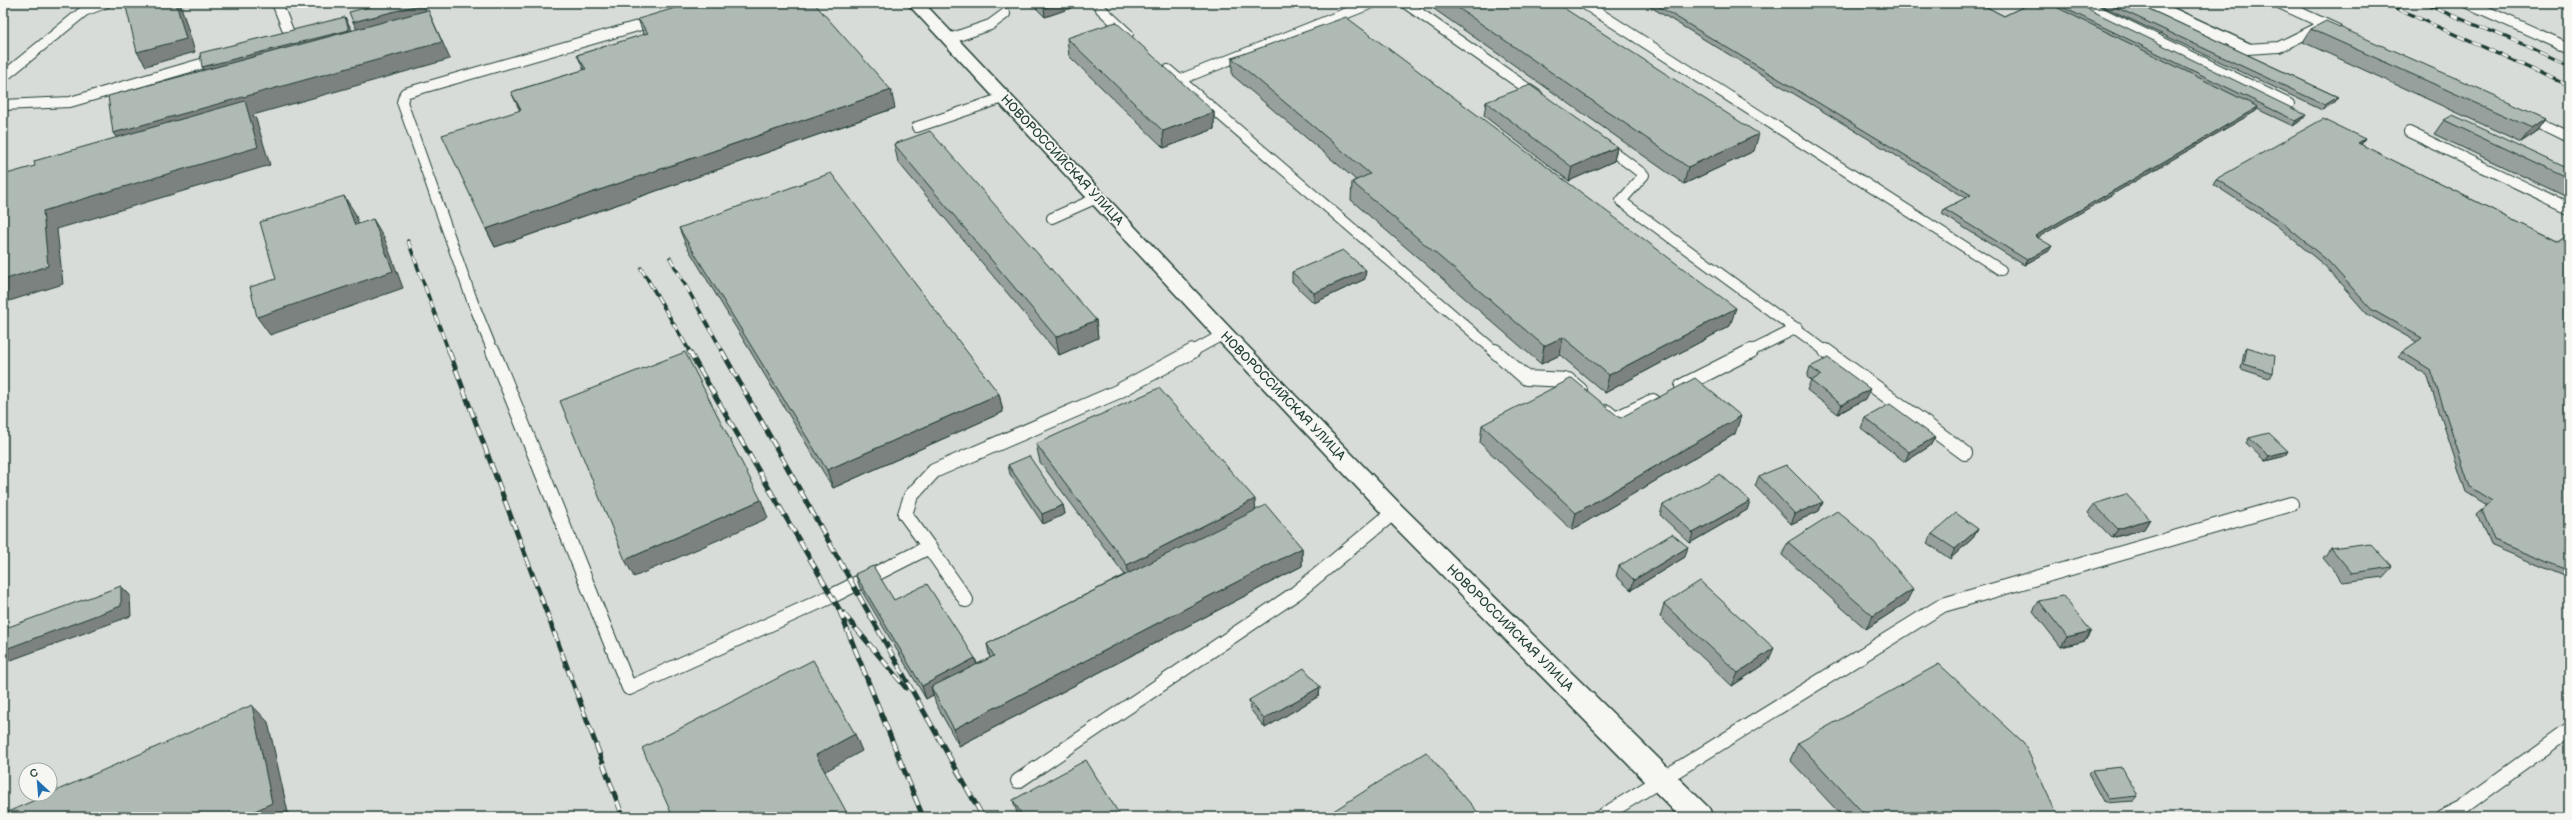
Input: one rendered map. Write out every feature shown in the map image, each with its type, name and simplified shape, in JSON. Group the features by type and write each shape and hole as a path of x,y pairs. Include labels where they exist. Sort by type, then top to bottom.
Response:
{"street":[{"name":"НОВОРОССИЙСКАЯ УЛИЦА","path":"915,3 1224,334 1394,512 1699,817"},
{"path":"2149,3 2247,49"},
{"name":"НОВОРОССИЙСКАЯ УЛИЦА","path":"1662,779 1688,817"}],"lane":[{"path":"3,77 84,11 105,3"},
{"path":"276,43 291,38 277,3"},
{"path":"1179,80 1372,3"},
{"path":"1405,3 1550,105"},
{"path":"1583,3 2001,270"},
{"path":"2081,3 2289,104"},
{"path":"2280,3 2347,34"},
{"path":"2468,3 2569,48"},
{"path":"1100,9 1134,39"},
{"path":"949,39 990,25 1005,14"},
{"path":"663,18 405,93 402,102 472,300 629,688 832,596 929,547"},
{"path":"2247,49 2279,47 2325,24"},
{"path":"3,105 32,102 70,102 230,56"},
{"path":"1162,65 1526,378 1568,380 1586,395"},
{"path":"917,127 1004,98"},
{"path":"2518,113 2569,137"},
{"path":"2409,132 2569,208"},
{"path":"1594,138 1644,175 1621,201 1797,328 1965,453"},
{"path":"1052,218 1097,198"},
{"path":"1598,405 1615,419 1797,328"},
{"path":"966,600 906,514 911,496 934,471 1116,392 1224,334"},
{"path":"1601,817 1943,605 2291,504"},
{"path":"1018,781 1296,593 1394,512"},
{"path":"2443,817 2461,808 2569,730"}],"shaded area":[{"path":"3,3 2569,3 2569,817 3,817"}],"building":[{"path":"125,3 176,3 186,39 137,52"},
{"path":"384,3 423,4 353,22 349,12"},
{"path":"692,3 814,3 891,90 486,229 442,135 521,110 511,92 586,69 577,55 648,33 638,19"},
{"path":"1039,3 1059,3 1044,8"},
{"path":"1451,3 1556,3 1759,134 1688,167"},
{"path":"1653,3 1979,3 2004,16 2031,3 2048,3 2258,107 2035,236 2052,246 2027,260 1944,209 1971,195"},
{"path":"2054,3 2076,3 2306,115 2296,121"},
{"path":"2107,3 2136,3 2338,97 2325,105"},
{"path":"428,10 442,42 113,133 108,96"},
{"path":"345,17 349,30 202,67 200,53"},
{"path":"1346,17 1736,308 1609,375 1563,337 1544,346 1352,182 1370,174 1232,58"},
{"path":"2326,21 2546,118 2532,128 2311,29"},
{"path":"1116,22 1214,112 1163,131 1067,38"},
{"path":"1530,85 1617,147 1572,167 1486,102"},
{"path":"245,101 258,147 43,211 48,266 3,280 3,175 35,166 34,161"},
{"path":"2453,115 2569,169 2569,179 2444,120"},
{"path":"2323,119 2365,139 2358,143 2558,242 2569,234 2569,571 2494,540 2482,510 2492,501 2470,487 2431,370 2402,352 2422,338 2371,309 2328,261 2279,220 2216,179"},
{"path":"930,131 1096,320 1056,337 894,144"},
{"path":"831,173 999,394 827,470 679,228"},
{"path":"344,196 355,225 373,219 393,271 257,317 250,287 276,279 260,222"},
{"path":"1343,250 1366,270 1314,293 1292,272"},
{"path":"2247,347 2275,356 2273,373 2244,364"},
{"path":"685,352 761,500 625,560 560,401"},
{"path":"1828,358 1870,389 1842,405 1811,381 1821,375 1810,367"},
{"path":"1572,378 1620,418 1695,378 1741,416 1576,513 1482,425"},
{"path":"1159,388 1255,499 1127,565 1036,444"},
{"path":"1890,404 1935,437 1909,452 1865,418"},
{"path":"2269,433 2288,451 2269,456 2249,438"},
{"path":"1029,456 1063,505 1042,514 1008,465"},
{"path":"1786,465 1823,502 1795,514 1759,476"},
{"path":"1720,474 1750,501 1693,533 1663,505"},
{"path":"2126,494 2150,519 2118,529 2094,504"},
{"path":"1266,505 1302,548 954,729 931,687 994,656 987,644"},
{"path":"1837,511 1874,542 1913,589 1873,616 1788,542"},
{"path":"1956,513 1978,529 1955,549 1932,534"},
{"path":"1672,534 1688,547 1634,580 1619,566"},
{"path":"2370,543 2392,567 2352,573 2331,548"},
{"path":"873,566 894,600 927,584 975,658 922,686 855,574"},
{"path":"1700,581 1774,648 1738,673 1664,604"},
{"path":"121,586 121,606 3,650 3,629"},
{"path":"2063,596 2091,631 2067,637 2039,601"},
{"path":"813,660 855,734 816,755 849,817 707,817 706,815 704,817 673,817 642,748"},
{"path":"1939,664 2024,743 2058,817 1867,817 1798,743"},
{"path":"1304,668 1320,687 1264,719 1249,700"},
{"path":"252,705 272,803 242,817 3,817 3,814 30,802 58,802 58,790"},
{"path":"1426,752 1482,817 1324,817"},
{"path":"1086,760 1121,817 1023,817 1013,800"},
{"path":"2122,767 2138,796 2108,799 2092,770"}],"railway":[{"path":"2385,3 2569,86"},
{"path":"2422,3 2525,45 2569,66"},
{"path":"408,241 449,352"},
{"path":"670,258 723,352"},
{"path":"641,268 690,352"},
{"path":"449,351 623,817"},
{"path":"689,351 838,607 923,817"},
{"path":"722,351 983,817"},
{"path":"843,613 906,688"}]}
